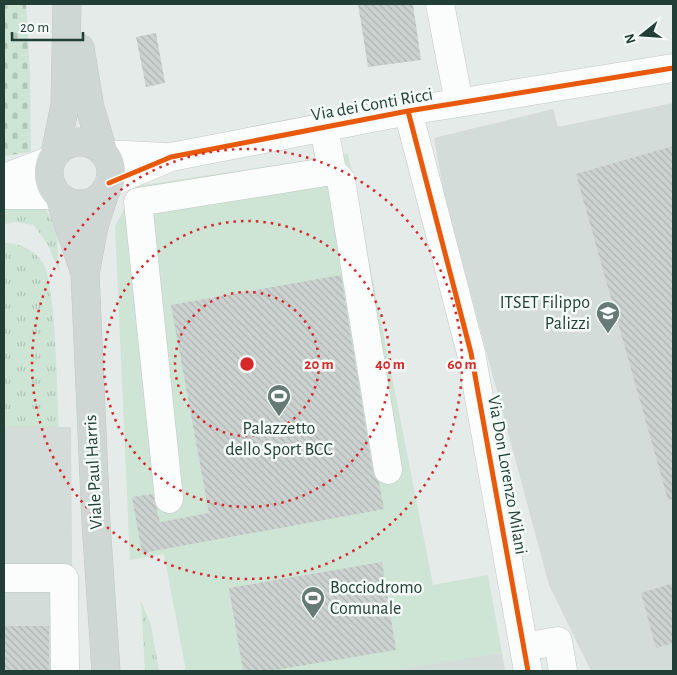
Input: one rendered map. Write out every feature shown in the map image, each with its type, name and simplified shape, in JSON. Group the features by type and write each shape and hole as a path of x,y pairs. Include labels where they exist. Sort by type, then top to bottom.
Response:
{"main road":[{"path":"67,4 65,105 49,178 58,195 67,201 84,204 93,201 108,186 111,168 104,153 85,87 76,4"},
{"path":"53,157 65,145 78,142 91,144 104,153"},
{"name":"Viale Paul Harris","path":"106,671 96,523 85,273 94,226 108,186"},
{"name":"Viale Paul Harris","path":"58,195 85,273"}],"street":[{"path":"440,4 459,103"},
{"name":"Via dei Conti Ricci","path":"108,186 171,157 408,111 673,68"},
{"name":"Via Don Lorenzo Milani","path":"408,111 471,353 526,659"},
{"path":"324,128 332,170 341,180 388,470"},
{"name":"Via dei Conti Ricci","path":"104,153 171,157"},
{"path":"4,178 53,157"},
{"path":"169,499 138,202 332,170"},
{"path":"4,195 58,195"},
{"path":"4,578 64,578 65,671"},
{"path":"526,659 558,641 563,671"}],"shaded area":[{"path":"673,103 673,671 591,671 549,585 444,194 434,138 553,109 558,127"},
{"path":"4,427 71,427 73,671 4,671"},
{"path":"502,653 505,671 382,671"}],"green space":[{"path":"4,4 26,4 30,73 31,152 4,156"},
{"path":"348,154 433,585 488,575 502,653 387,671 186,671 164,554 130,560 115,226 137,186"},
{"path":"4,204 46,209 57,231 59,271 48,245 34,225 15,222 4,224"},
{"path":"4,243 15,244 31,251 43,263 47,275 53,316 59,427 4,427"},
{"path":"141,601 151,625 159,671 145,671"}],"building":[{"path":"358,4 413,4 421,60 368,67"},
{"path":"156,33 165,83 146,87 136,37"},
{"name":"ITSET Filippo Palizzi","path":"673,146 673,499 668,500 576,174"},
{"name":"Palazzetto dello Sport BCC","path":"341,275 373,472 379,482 384,509 142,553 132,497 153,494 160,522 209,513 171,305"},
{"name":"Bocciodromo Comunale","path":"382,562 396,650 269,671 243,671 229,588"},
{"path":"673,583 673,643 656,648 641,593"},
{"path":"4,626 49,626 49,671 4,671"}],"cycle path":[{"path":"109,183 171,157 408,111 673,68"},
{"path":"408,111 471,353 528,671"}],"place":[{"name":"ITSET Filippo Palizzi","path":"608,334"},
{"name":"Palazzetto dello Sport BCC","path":"279,417"},
{"name":"Bocciodromo Comunale","path":"313,619"}]}
